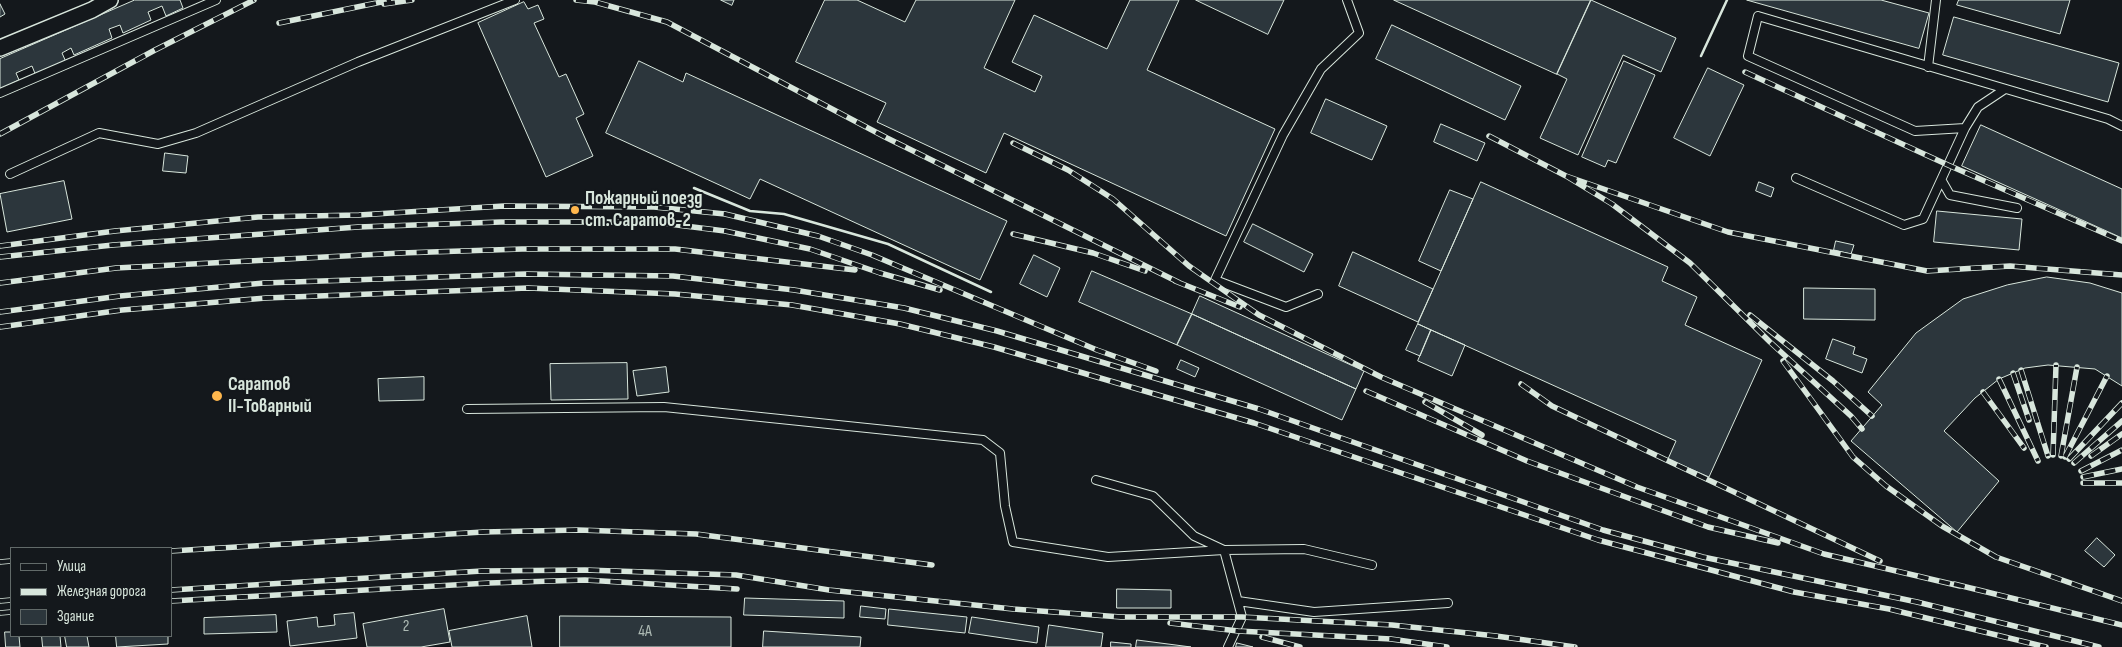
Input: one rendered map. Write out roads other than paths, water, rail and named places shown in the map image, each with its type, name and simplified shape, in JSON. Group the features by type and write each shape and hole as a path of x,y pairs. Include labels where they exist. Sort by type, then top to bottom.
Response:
{"street":[{"path":"0,48 92,10 110,0"}],"lane":[{"path":"0,93 216,0"},
{"path":"10,174 99,133 158,144 196,133 358,62 515,0"},
{"path":"1318,294 1286,307 1215,280 1283,135 1320,69 1358,33 1347,0"},
{"path":"1928,67 1936,0"},
{"path":"1965,128 1915,131 1748,56 1758,16 2108,119 2122,126"},
{"path":"1796,178 1904,225 1923,219 1965,128 1978,107 2005,89"},
{"path":"1942,181 1950,195 2017,208"},
{"path":"467,409 664,407 983,440 1000,453 1006,506 1013,542 1108,557 1224,550 1304,549 1372,565"},
{"path":"1096,480 1152,496 1194,536 1224,550 1242,617 1228,647"},
{"path":"1238,601 1314,612 1448,603"}],"railway":[{"path":"0,134 155,50 254,0"},
{"path":"279,23 391,0"},
{"path":"384,4 412,0"},
{"path":"576,0 595,2 667,22 887,138 1180,283"},
{"path":"1745,72 1948,165 2122,241"},
{"path":"1489,136 1566,176 1612,204 1690,263 1770,342 1851,416 1862,429"},
{"path":"1013,143 1068,170 1113,199 1189,266 1259,315 1381,377 1637,487 1824,554 1960,586"},
{"path":"1566,176 1728,232 1927,271 2010,266 2122,275"},
{"path":"0,246 115,231 258,217 359,215 504,206 654,207 725,214 818,236 872,255 1097,350 1156,371"},
{"path":"0,257 113,245 358,227 501,222 653,222 725,231 810,249 880,273 940,290"},
{"path":"1013,234 1093,253 1145,271"},
{"path":"0,283 116,268 401,253 522,249 675,249 855,270"},
{"path":"0,312 120,296 264,283 525,274 673,276 794,290 904,308 997,331 1259,409 1603,530 1703,557 1917,602 2099,647"},
{"path":"1175,281 1240,307"},
{"path":"0,327 122,310 266,298 528,288 675,294 792,305 900,324 994,347 1254,423 1598,540 1794,592 1889,609 2046,647"},
{"path":"1750,315 1833,381 1872,416"},
{"path":"1783,361 1853,457 1886,486 1942,526 1996,557 2122,601"},
{"path":"2053,455 2056,365"},
{"path":"2061,456 2077,367"},
{"path":"2021,370 2048,456"},
{"path":"2013,373 2029,420"},
{"path":"2065,457 2107,376"},
{"path":"1999,379 2038,461"},
{"path":"1521,384 1552,406 1880,561"},
{"path":"1366,391 1527,461 1708,527 1778,543"},
{"path":"1983,392 2024,448"},
{"path":"1425,402 1482,435"},
{"path":"2069,459 2122,403"},
{"path":"2074,463 2122,421"},
{"path":"2091,456 2122,434"},
{"path":"2081,471 2122,450"},
{"path":"2083,477 2122,469"},
{"path":"2083,483 2122,483"},
{"path":"172,551 483,532 578,530 696,534 932,565"},
{"path":"0,562 10,561"},
{"path":"172,590 482,571 585,570 736,575 829,590 1013,609 1121,617 1242,617 1392,625 1575,647"},
{"path":"172,601 489,583 585,580 737,589"},
{"path":"1954,584 2122,625"},
{"path":"0,601 10,600"},
{"path":"0,613 10,612"},
{"path":"1170,623 1238,631 1391,639 1447,647"},
{"path":"1262,637 1300,647"}],"place":[{"name":"Пожарный поезд ст. Саратов-2","path":"575,210"},
{"name":"Саратов II-Товарный","path":"217,396"}]}
